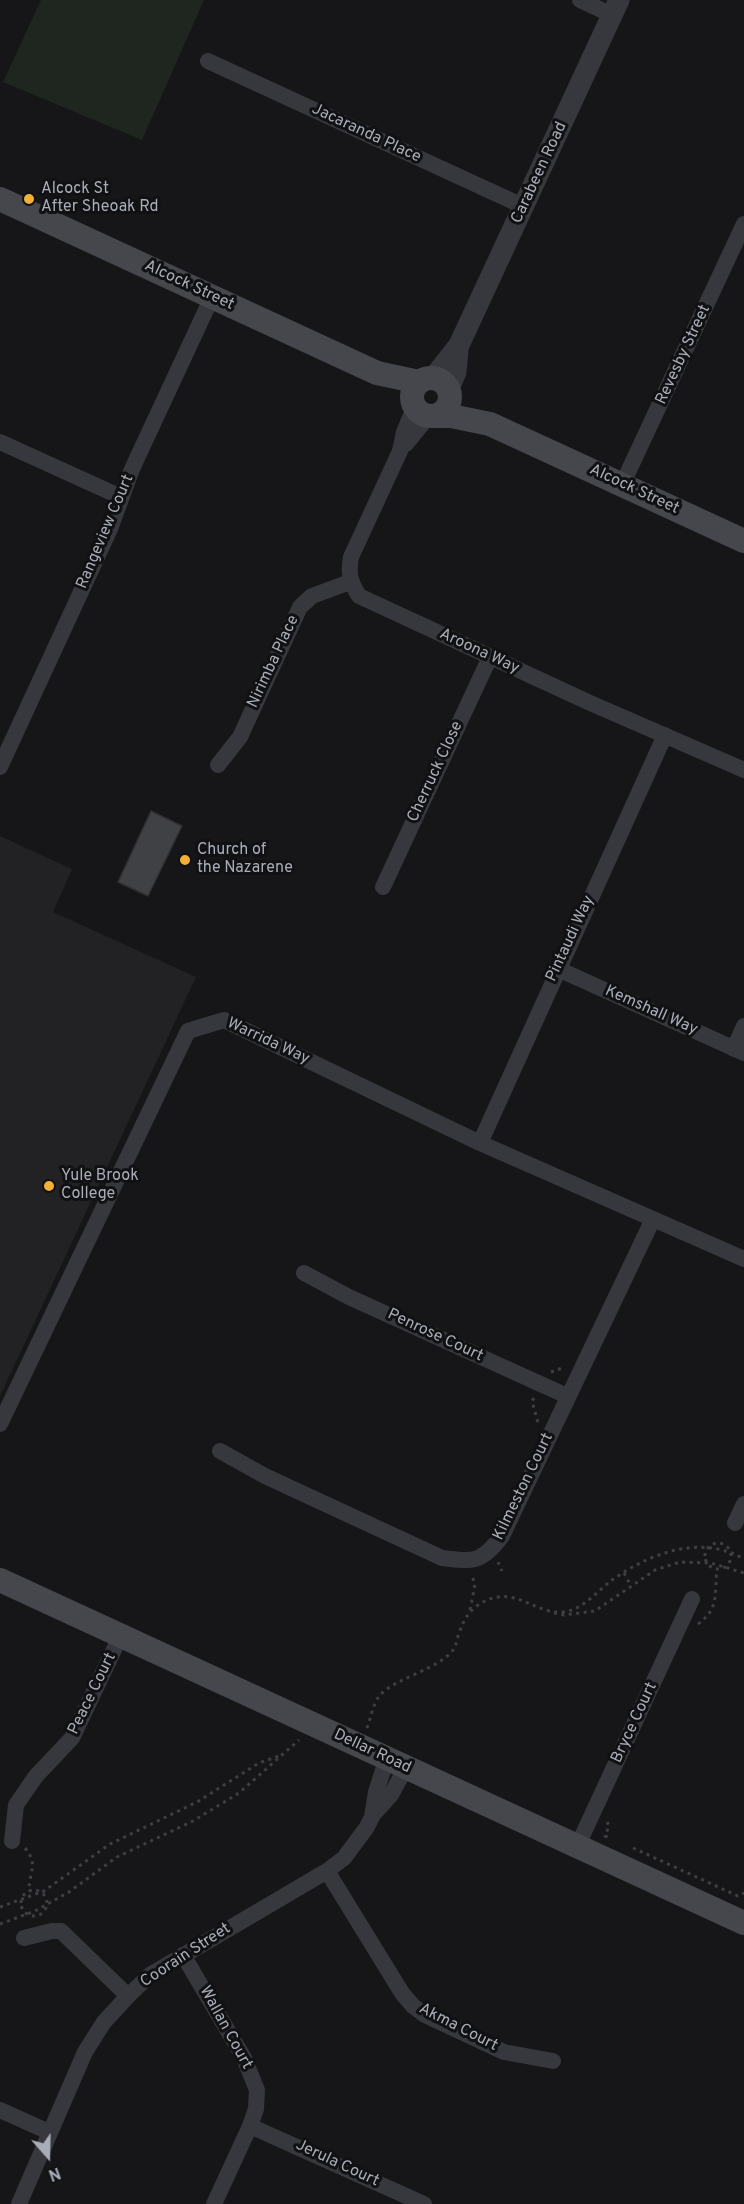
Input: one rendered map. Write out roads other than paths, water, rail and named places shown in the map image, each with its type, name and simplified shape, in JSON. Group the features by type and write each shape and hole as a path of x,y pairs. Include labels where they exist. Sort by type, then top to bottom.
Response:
{"main road":[{"name":"Alcock Street","path":"0,199 378,373 437,385 490,424 744,541"},
{"name":"Alcock Street","path":"378,373 397,394 423,412 490,424"},
{"path":"437,385 450,401 448,406 423,412 411,396 437,385"},
{"name":"Dellar Road","path":"0,1580 744,1923"}],"street":[{"path":"580,0 615,7"},
{"name":"Carabeen Road","path":"437,385 456,372 459,345 525,207 615,7"},
{"name":"Jacaranda Place","path":"208,61 525,207"},
{"name":"Revesby Street","path":"622,485 744,224"},
{"name":"Rangeview Court","path":"0,767 110,529 132,469 212,297"},
{"path":"350,582 348,569 351,557 400,451 423,412"},
{"path":"0,442 121,497"},
{"name":"Aroona Way","path":"350,582 359,596 744,770"},
{"name":"Nirimba Place","path":"218,765 240,737 300,607 312,596 350,582"},
{"name":"Cherruck Close","path":"383,887 490,657"},
{"name":"Pintaudi Way","path":"480,1143 665,735"},
{"name":"Kemshall Way","path":"558,969 739,1051"},
{"name":"Warrida Way","path":"0,1424 188,1031 224,1020 480,1143 744,1259"},
{"path":"739,1051 744,1026"},
{"name":"Kilmeston Court","path":"220,1451 265,1476 442,1558 467,1561 484,1555 502,1536 653,1219"},
{"name":"Penrose Court","path":"304,1273 349,1297 567,1396"},
{"path":"735,1523 744,1504"},
{"name":"Bryce Court","path":"577,1847 692,1599"},
{"name":"Peace Court","path":"12,1841 16,1805 36,1776 72,1738 121,1635"},
{"name":"Coorain Street","path":"19,2204 85,2052 104,2022 150,1975 327,1871 350,1851 364,1833 372,1817 376,1792 396,1763"},
{"name":"Akma Court","path":"327,1871 402,1993 413,2006 425,2015 504,2052 553,2061"},
{"path":"24,1938 52,1930 61,1931 128,1996"},
{"name":"Wallan Court","path":"183,1954 244,2058 257,2090 256,2109 250,2126 214,2204"},
{"path":"0,2110 49,2132"},
{"name":"Jerula Court","path":"250,2126 424,2204"}],"place":[{"name":"Alcock St After Sheoak Rd","path":"29,199"},
{"name":"Church of the Nazarene","path":"185,860"},
{"name":"Yule Brook College","path":"49,1186"}]}
